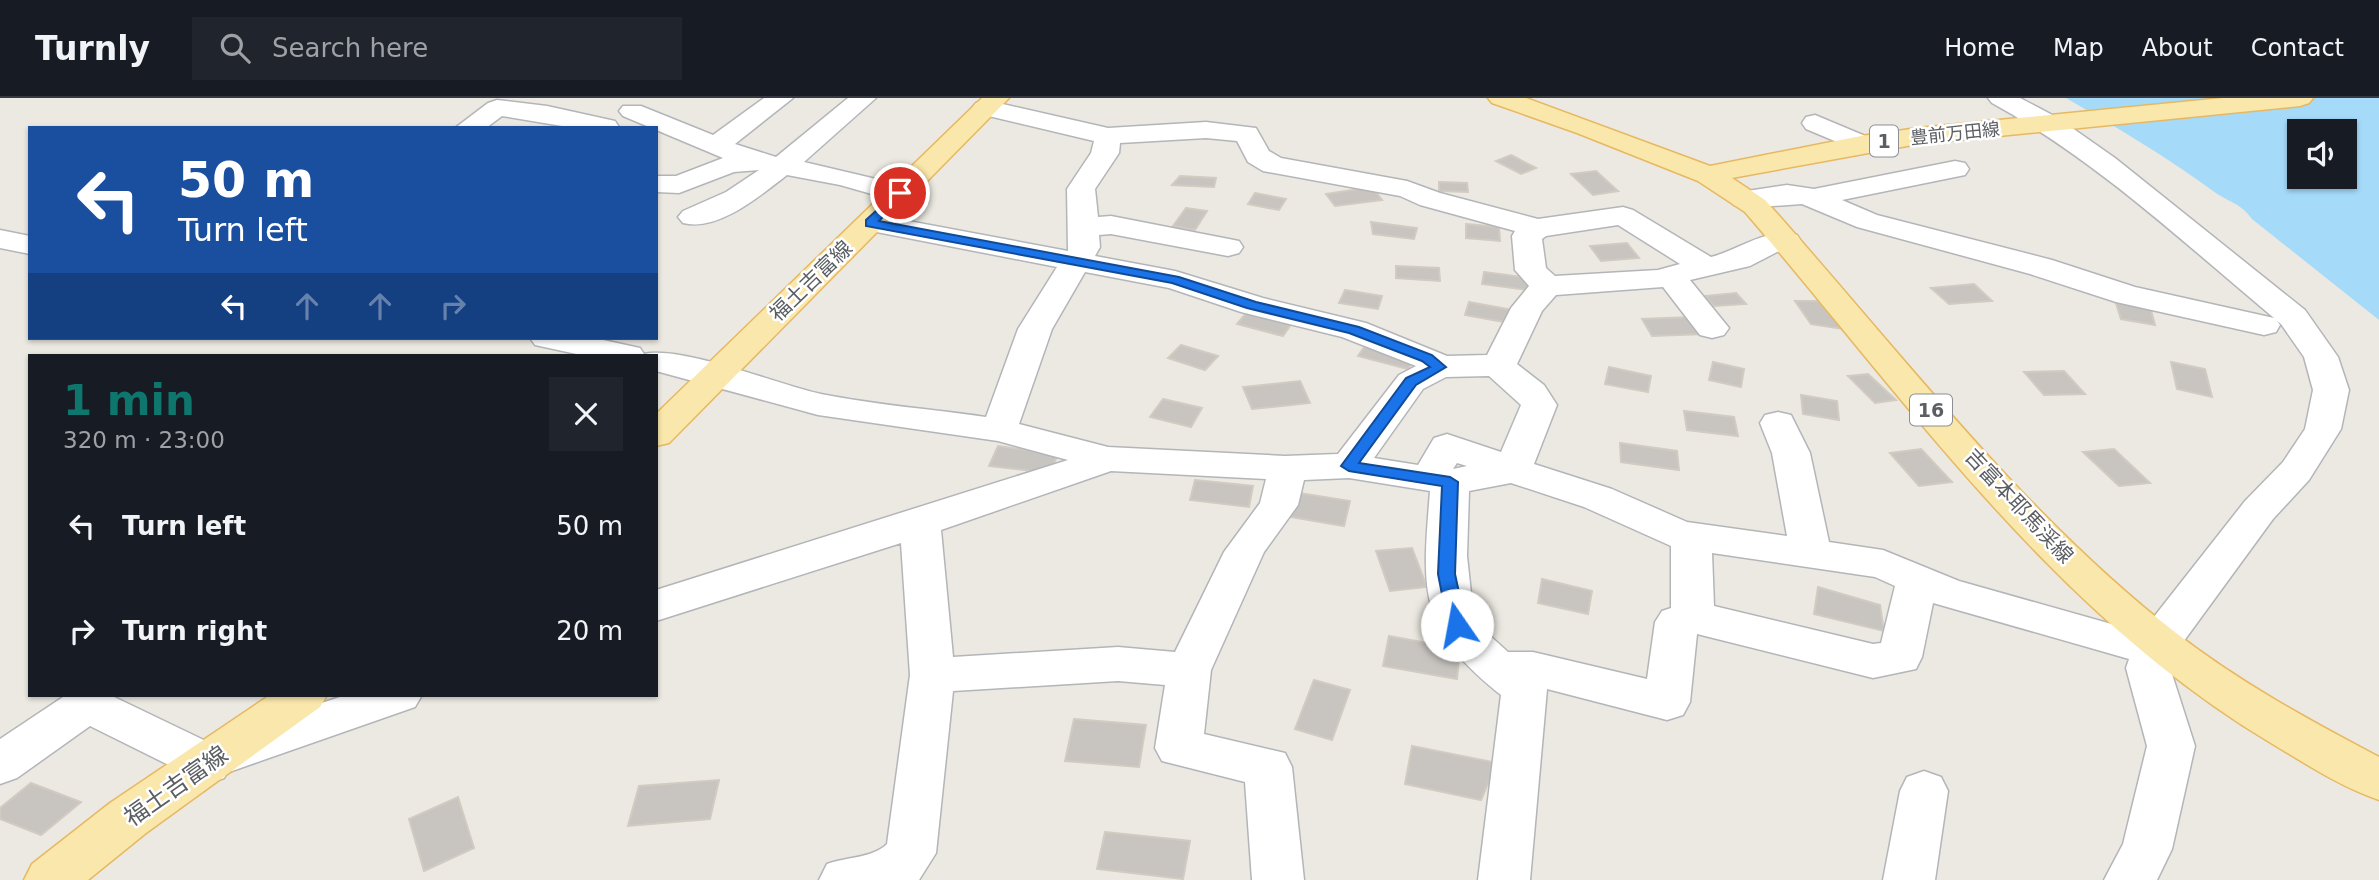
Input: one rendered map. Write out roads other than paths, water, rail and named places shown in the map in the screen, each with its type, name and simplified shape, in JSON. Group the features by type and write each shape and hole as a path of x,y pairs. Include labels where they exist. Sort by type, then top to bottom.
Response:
{"main road":[{"path":"1501,98 1586,127 1708,175"},
{"name":"豊前万田線","path":"1708,175 1861,144 2300,98"},
{"name":"福土吉富線","path":"658,433 991,103"},
{"name":"吉富本耶馬渓線","path":"1708,175 1755,206 1987,475 2072,564 2158,643 2268,719 2379,780"},
{"name":"福土吉富線","path":"50,880 128,818 301,697"}],"street":[{"path":"716,145 780,98"},
{"path":"693,217 712,212 766,164 863,98"},
{"path":"2001,98 2055,123 2189,229 2293,317 2321,357 2331,390 2323,429 2295,471 2259,510 2158,643 2148,668 2171,746 2147,849 2130,880"},
{"path":"991,103 1108,136 1206,130 1247,134 1258,156 1273,165 1407,190 1430,199 1537,228 1623,216 1706,267"},
{"path":"608,126 643,105 716,145 766,164"},
{"path":"471,126 497,108 547,114 601,126"},
{"path":"1815,123 1861,144"},
{"path":"999,430 1035,329 1085,247 1081,189 1105,153 1108,136"},
{"path":"658,184 679,185 728,165 766,164 843,177 900,193"},
{"path":"1812,198 1955,169"},
{"path":"1744,199 1787,194 1812,198 1867,222 2041,267 2127,295 2264,325"},
{"path":"871,223 1175,280 1252,305 1354,330 1427,358 1439,367"},
{"path":"1082,227 1111,225 1228,247"},
{"path":"1537,228 1527,236 1531,270 1546,286"},
{"path":"0,240 28,245"},
{"path":"1499,365 1527,308 1546,286 1670,276 1740,259 1769,244 1786,241"},
{"path":"1670,276 1713,328"},
{"path":"557,340 623,354"},
{"path":"658,361 718,375 818,404 999,430 1108,459 1285,468 1349,466 1440,481 1513,470 1598,498 1679,534 1883,564 1946,592 2122,643 2158,643"},
{"path":"1349,466 1411,382 1439,367 1499,365"},
{"path":"1499,365 1505,375 1533,391 1539,405 1513,470"},
{"path":"1778,423 1791,453 1811,554"},
{"path":"658,605 1024,491 1108,459"},
{"path":"1278,880 1268,767 1179,748 1189,670 1246,548 1278,510 1287,488 1285,468"},
{"path":"1440,481 1446,574 1457,625 1476,651 1524,689 1504,880"},
{"path":"845,880 893,873 911,853 932,675 920,522"},
{"path":"1691,536 1693,617"},
{"path":"1500,669 1533,669 1667,702 1677,622 1693,617 1873,661 1900,657 1917,579"},
{"path":"932,675 1118,664 1189,670"},
{"path":"0,764 87,704 211,761 392,697"},
{"path":"1909,880 1924,791"}],"water":[{"path":"2066,98 2379,98 2379,320 2239,206"}]}
